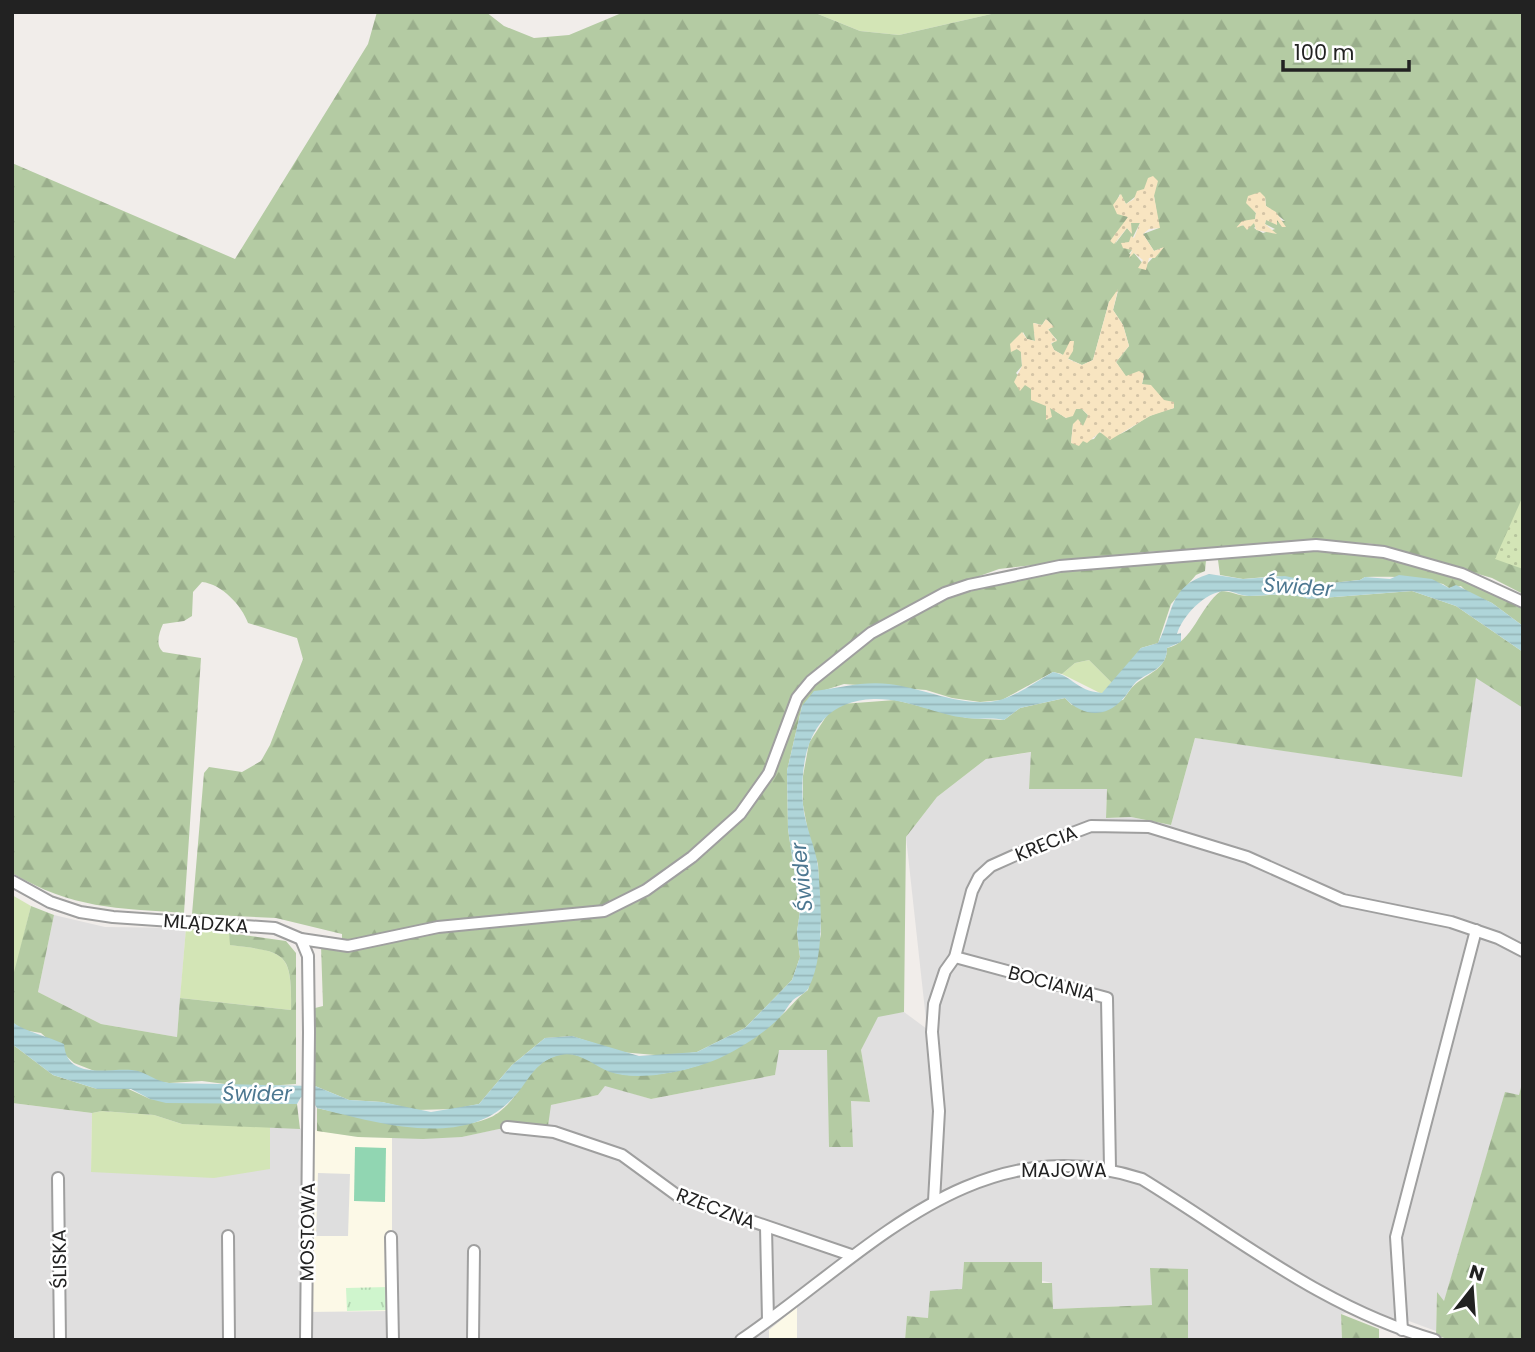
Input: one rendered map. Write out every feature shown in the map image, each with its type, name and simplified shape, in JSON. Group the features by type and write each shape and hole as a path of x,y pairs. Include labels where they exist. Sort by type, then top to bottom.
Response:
{"street":[{"name":"MLĄDZKA","path":"12,881 50,902 80,912 113,917 275,928 301,939 348,946 438,927 604,911 646,890 692,857 740,814 769,773 797,698 811,681 871,633 945,593 969,585 1060,566 1316,545 1384,552 1462,574 1494,586 1523,602"},
{"name":"KRECIA","path":"934,1201 939,1099 932,1032 934,1004 945,971 955,957 972,891 979,877 991,866 1076,829 1134,824 1185,837 1257,861 1343,900 1427,916 1476,930 1523,951"},
{"path":"1402,1330 1396,1237 1476,930"},
{"name":"MOSTOWA","path":"301,939 307,956 309,1042 306,1340"},
{"name":"BOCIANIA","path":"955,957 1107,998 1110,1168"},
{"name":"RZECZNA","path":"508,1127 554,1132 622,1155 678,1196 851,1255"},
{"name":"MAJOWA","path":"741,1340 851,1255 934,1201 1003,1171 1044,1166 1110,1168 1142,1178 1319,1293 1353,1311 1435,1340"},
{"name":"ŚLISKA","path":"58,1178 60,1340"},
{"path":"766,1227 768,1320"},
{"path":"228,1236 229,1340"},
{"path":"391,1237 393,1340"},
{"path":"473,1340 474,1251"}],"shaded area":[{"path":"1476,677 1523,708 1523,1079 1519,1095 1505,1093 1444,1302 1437,1294 1436,1331 1398,1317 1393,1323 1362,1310 1341,1314 1342,1340 1188,1340 1187,1269 1152,1305 1052,1309 1052,1283 964,1262 962,1289 928,1318 907,1316 905,1340 12,1340 12,1103 92,1113 91,1171 269,1169 270,1126 308,1129 391,1237 392,1138 462,1137 507,1127 551,1105 598,1095 605,1085 651,1099 775,1075 778,1050 828,1050 829,1147 853,1147 851,1101 870,1102 861,1050 877,1017 875,1016 904,1012 927,1029 906,837 937,797 986,759 1032,752 1029,789 1107,789 1106,818 1131,817 1171,825 1195,738 1461,776"},
{"path":"54,915 105,927 186,928 177,1037 101,1024 38,992"},
{"path":"308,1129 358,1137 392,1138 392,1311 306,1312"},
{"path":"318,1173 350,1174 348,1236 316,1236"},
{"path":"797,1307 797,1340 769,1340 769,1330"}],"green space":[{"path":"377,12 486,12 504,26 534,38 569,35 624,12 813,12 860,31 899,35 1000,12 1523,12 1523,594 1492,578 1374,544 1335,541 1146,552 999,569 935,592 869,629 806,678 793,696 765,771 736,810 689,854 644,887 603,906 347,942 342,941 342,934 276,918 192,914 204,773 209,767 242,772 261,761 270,745 303,659 297,638 248,623 241,610 224,591 202,582 193,592 192,616 184,621 163,624 158,639 163,652 201,658 184,913 95,905 34,885 12,873 12,163 235,259 368,44","holes":["1144,190 1154,196 1159,228 1143,234 1154,251 1162,248 1145,266 1134,253 1129,254 1132,250 1128,247 1140,223 1131,223 1128,226 1132,234 1127,228 1115,244 1128,217 1114,206 1120,194 1126,204","1265,197 1266,206 1285,221 1266,219 1265,224 1275,229 1263,233 1254,228 1257,225 1254,223 1240,226 1255,220 1256,213 1251,207","1118,291 1113,310 1123,325 1129,346 1116,362 1126,377 1144,375 1142,384 1174,408 1145,418 1121,434 1107,435 1099,432 1094,439 1071,443 1073,424 1087,424 1088,415 1082,409 1076,409 1066,418 1033,396 1032,389 1016,373 1022,366 1021,351 1017,349 1023,332 1027,339 1035,341 1034,323 1042,325 1046,319 1053,326 1048,330 1057,340 1051,344 1054,350 1063,355 1067,353 1067,358 1082,365 1093,360 1109,302"]},
{"path":"813,12 1000,12 899,35 860,31"},
{"path":"1523,496 1523,569 1495,559"},
{"path":"1300,549 1367,552 1432,570 1523,606 1523,626 1492,603 1467,592 1461,586 1449,588 1443,584 1414,578 1365,577 1360,580 1322,584 1277,576 1243,579 1220,575 1218,560"},
{"path":"1206,560 1205,571 1196,575 1171,604 1158,643 1141,648 1113,684 1089,660 1075,663 1062,674 1053,672 1002,700 980,702 952,698 926,690 844,684 825,690 802,706 787,771 788,829 800,911 797,932 800,957 792,980 745,1028 697,1052 667,1056 620,1052 572,1036 545,1038 512,1065 479,1104 454,1109 415,1110 382,1102 349,1100 315,1086 315,1008 323,1006 321,945 606,915 742,817 773,775 801,701 813,685 875,636 949,598 1004,581 1061,572"},
{"path":"1221,591 1245,596 1285,595 1309,599 1412,591 1456,606 1523,652 1523,708 1476,678 1462,777 1195,738 1171,825 1131,817 1106,818 1107,789 1029,789 1031,752 986,759 937,797 906,837 904,1012 878,1017 861,1050 870,1102 851,1101 853,1147 829,1147 827,1050 779,1050 775,1075 651,1099 605,1086 598,1095 551,1105 548,1126 423,1139 358,1137 317,1131 317,1108 410,1124 460,1125 482,1121 507,1105 541,1064 562,1054 578,1056 627,1075 648,1075 668,1073 707,1062 744,1044 781,1016 808,990 821,934 818,864 810,842 803,805 803,776 809,743 829,712 842,704 895,700 967,718 1004,720 1020,708 1065,698 1072,705 1123,700 1136,684 1162,664 1167,648 1183,640"},
{"path":"1089,660 1113,684 1102,694 1062,674 1075,663"},
{"path":"12,895 31,906 13,980 12,980"},
{"path":"31,906 54,915 38,992 101,1024 177,1037 180,998 291,1010 290,976 282,958 263,950 230,945 229,933 286,941 296,953 296,1084 248,1087 202,1081 169,1083 156,1081 139,1072 97,1072 74,1063 41,1033 23,1030 12,1022 12,980"},
{"path":"186,928 229,933 231,945 264,950 282,958 290,976 291,1010 180,998"},
{"path":"12,1044 53,1075 97,1089 122,1086 150,1099 297,1104 300,1129 182,1124 154,1115 102,1111 92,1113 12,1103"},
{"path":"1523,1079 1523,1340 1453,1340 1436,1336 1437,1292 1444,1301 1505,1092 1519,1095"},
{"path":"102,1111 154,1115 182,1124 270,1126 270,1169 214,1178 91,1172 92,1113"},
{"path":"355,1147 386,1148 385,1202 354,1201"},
{"path":"964,1262 1042,1262 1042,1283 1052,1283 1053,1309 1152,1305 1150,1268 1188,1269 1188,1340 905,1340 907,1316 928,1318 930,1291 962,1289"},
{"path":"389,1287 389,1310 347,1311 346,1288"},
{"path":"1341,1314 1379,1329 1379,1340 1342,1340"}],"sand":[{"path":"1153,176 1158,181 1154,196 1160,228 1149,229 1143,234 1154,251 1164,247 1155,258 1149,258 1146,270 1138,268 1143,260 1134,253 1129,258 1132,250 1123,248 1121,243 1129,242 1131,236 1134,238 1140,223 1131,223 1132,234 1127,228 1114,244 1110,241 1128,217 1117,214 1113,205 1121,194 1126,204 1134,199 1137,191 1144,189 1148,178"},
{"path":"1260,192 1265,197 1266,206 1276,212 1286,227 1282,227 1277,220 1277,225 1266,220 1265,224 1277,234 1256,230 1254,223 1247,230 1243,225 1236,228 1242,221 1255,219 1256,213 1246,203 1248,196"},
{"path":"1118,289 1113,310 1123,325 1129,346 1116,362 1126,376 1139,371 1144,374 1142,384 1151,385 1164,400 1174,402 1174,408 1150,416 1110,440 1100,432 1079,446 1071,443 1073,424 1078,419 1083,426 1088,415 1082,409 1076,409 1073,416 1066,418 1050,408 1052,417 1046,420 1046,406 1031,400 1031,389 1025,385 1020,391 1014,382 1022,366 1021,352 1017,349 1011,352 1010,344 1022,332 1027,339 1035,341 1033,323 1042,325 1046,319 1054,327 1048,329 1057,341 1051,343 1054,350 1063,355 1070,341 1074,341 1073,351 1068,359 1082,365 1093,360 1109,302"}],"water":[{"name":"Świder","path":"1209,574 1243,579 1285,576 1322,584 1360,580 1365,577 1390,579 1399,575 1432,579 1449,588 1456,585 1492,603 1523,626 1523,652 1456,606 1412,591 1309,599 1286,595 1249,596 1228,591 1212,594 1196,605 1184,619 1177,634 1181,633 1181,642 1167,648 1161,665 1136,682 1122,700 1108,710 1086,712 1065,698 1020,708 1004,720 955,716 886,699 853,702 837,709 824,719 814,733 804,766 802,785 806,821 817,860 821,912 818,959 809,987 793,1000 775,1022 756,1037 716,1060 687,1069 654,1075 623,1075 610,1072 574,1055 561,1055 543,1062 509,1102 489,1116 467,1125 416,1128 364,1120 317,1108 312,1100 301,1097 297,1104 166,1103 150,1099 131,1089 97,1089 53,1075 12,1044 12,1022 64,1044 67,1056 83,1069 138,1071 169,1083 315,1086 349,1100 382,1102 431,1112 479,1104 512,1065 545,1038 572,1036 639,1056 697,1052 745,1028 792,980 800,957 797,932 800,911 788,829 787,771 802,706 814,691 879,683 959,700 986,702 1014,695 1053,672 1086,689 1102,693 1141,648 1158,643 1179,593 1196,579"}]}
